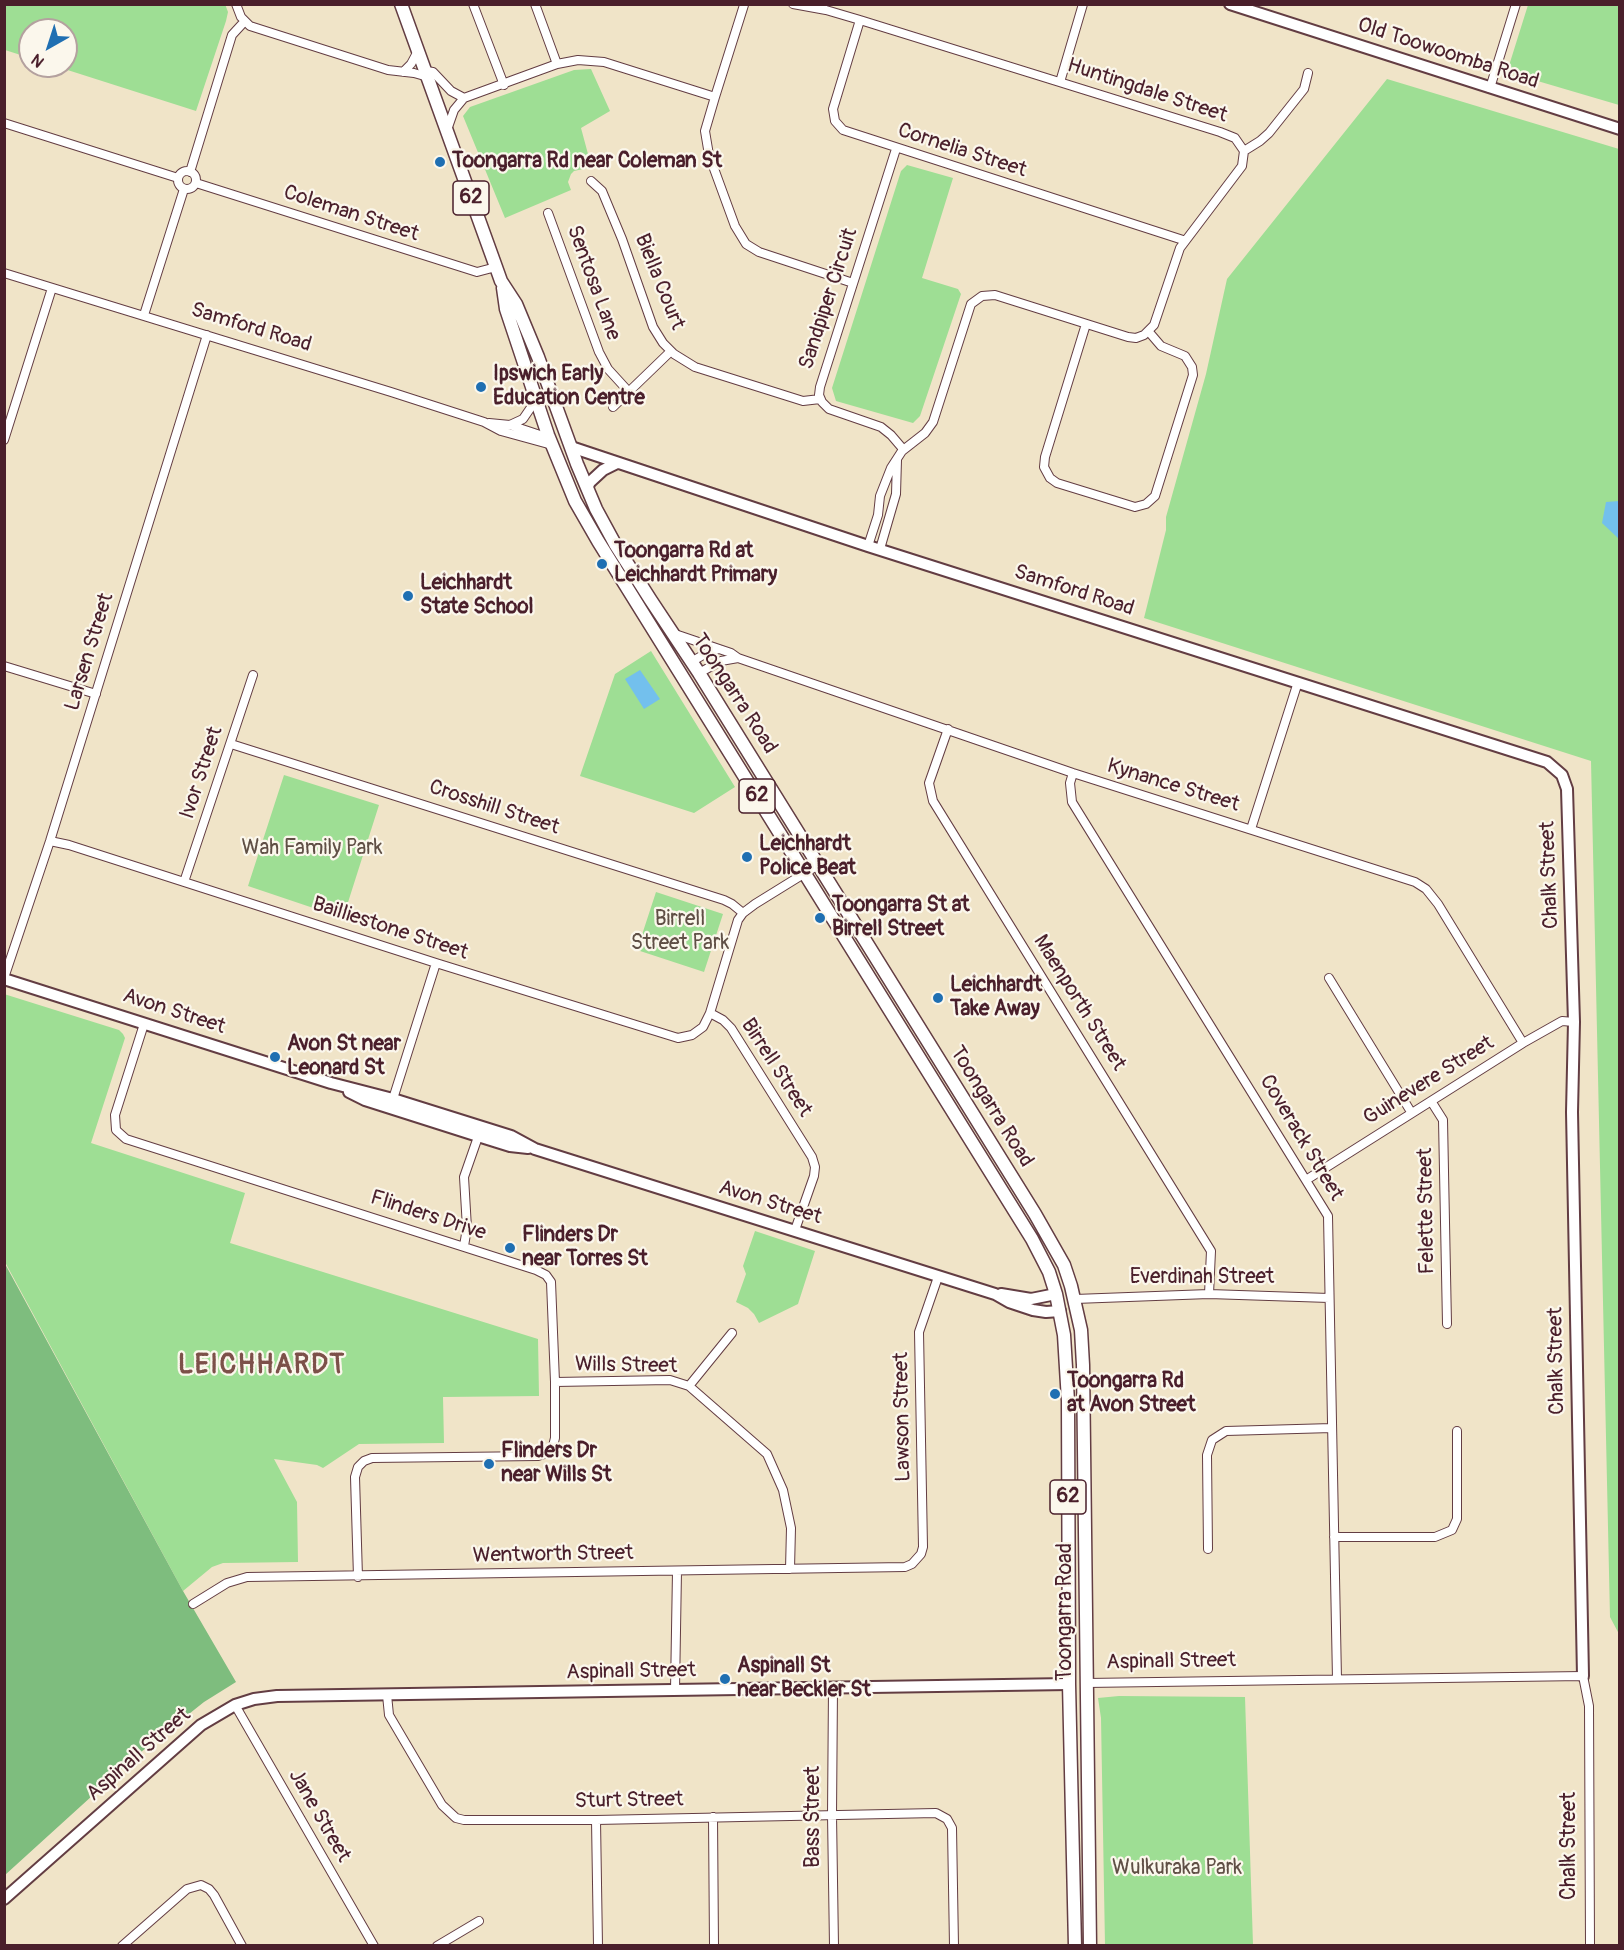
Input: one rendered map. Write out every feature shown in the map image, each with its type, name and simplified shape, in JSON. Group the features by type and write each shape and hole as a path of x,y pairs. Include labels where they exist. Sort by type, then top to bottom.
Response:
{"main road":[{"name":"Toongarra Road","path":"401,4 501,281 506,309 550,442 575,501 1032,1239 1049,1272 1064,1335 1068,1401 1069,1684 1075,1946"},
{"name":"Toongarra Road","path":"501,281 516,304 530,336 587,488 615,544 699,673 1040,1221 1064,1265 1076,1299 1083,1365 1090,1946"},
{"name":"Samford Road","path":"550,442 571,447"},
{"path":"682,674 691,662"},
{"path":"682,674 699,673"},
{"path":"1056,1294 1076,1299"},
{"path":"1060,1311 1076,1299"},
{"name":"Aspinall Street","path":"1069,1684 1086,1683"}],"street":[{"path":"236,4 244,22 250,26 388,70 427,74 433,72 451,91 464,98"},
{"path":"473,4 504,85"},
{"path":"534,4 557,64"},
{"name":"Huntingdale Street","path":"793,4 826,10 860,20 1231,136 1239,141 1244,151 1242,166 1184,240 1176,255 1154,325 1149,332"},
{"path":"1060,82 1083,4"},
{"name":"Old Toowoomba Road","path":"1230,4 1620,129"},
{"path":"1490,88 1516,4"},
{"path":"753,5 744,5 705,131 706,147 735,226 742,239 752,249 771,258 853,283"},
{"name":"Cornelia Street","path":"860,20 834,105 833,117 837,125 847,132 1184,240"},
{"path":"190,172 232,35 244,22"},
{"path":"403,72 411,64 418,51"},
{"path":"447,130 454,110 464,98 557,64 578,60 604,62 715,97"},
{"path":"1244,151 1269,134 1304,89 1308,73"},
{"path":"4,123 178,178"},
{"name":"Sandpiper Circuit","path":"896,149 820,387 820,399 829,409 881,427 903,449"},
{"path":"183,172 190,172 195,176 196,183 191,189 184,189 179,184 178,178 183,172"},
{"name":"Biella Court","path":"591,181 602,191 622,239 653,327 671,351 685,362 699,368 803,401 820,399"},
{"name":"Coleman Street","path":"196,183 477,272 496,267"},
{"path":"144,315 184,189"},
{"name":"Sentosa Lane","path":"548,213 599,352 608,369 629,392"},
{"name":"Samford Road","path":"4,273 484,422 501,431 550,442"},
{"path":"4,440 52,288"},
{"path":"868,546 878,515 880,496 890,469 903,449 925,433 933,422 969,308 978,298 985,295 995,295 1132,338 1149,332 1161,346 1185,356 1191,363 1192,375 1155,496 1146,504 1135,507 1057,483 1045,471 1045,457 1086,324"},
{"name":"Larsen Street","path":"4,978 50,841 207,335"},
{"path":"613,407 671,351"},
{"path":"510,425 523,419 536,399"},
{"name":"Samford Road","path":"484,422 510,425 550,442"},
{"name":"Samford Road","path":"571,447 868,546 1547,762 1562,775"},
{"path":"880,549 896,494 897,459"},
{"path":"587,488 603,470 617,463"},
{"name":"Kynance Street","path":"671,632 731,653 738,658 1073,773 1415,882 1426,889 1438,904 1523,1043"},
{"path":"691,662 710,651 720,649"},
{"path":"699,673 721,661 738,658"},
{"path":"4,666 96,694"},
{"name":"Ivor Street","path":"184,882 253,675"},
{"path":"1251,830 1298,682"},
{"name":"Maenporth Street","path":"948,729 929,783 933,801 1211,1251 1209,1294"},
{"name":"Crosshill Street","path":"231,744 724,900 743,913"},
{"name":"Coverack Street","path":"1073,773 1070,783 1072,802 1328,1216 1336,1679"},
{"name":"Chalk Street","path":"1562,775 1567,789 1574,1022 1572,1112 1583,1676 1589,1706 1590,1946"},
{"name":"Bailliestone Street","path":"50,841 69,845 678,1038 692,1035 703,1027 710,1013"},
{"path":"743,913 818,865"},
{"name":"Birrell Street","path":"743,913 738,920 710,1013 723,1020 731,1028 812,1157 815,1167 814,1176 795,1230"},
{"path":"392,1103 436,963"},
{"name":"Avon Street","path":"4,978 331,1083 365,1100 392,1103 479,1131 510,1146 535,1149 994,1294 1031,1299 1056,1294"},
{"path":"1329,978 1411,1112"},
{"name":"Guinevere Street","path":"1306,1180 1523,1043 1562,1021 1574,1022"},
{"name":"Flinders Drive","path":"144,1024 115,1115 116,1130 126,1139 464,1246 541,1272 549,1278 552,1291 555,1382 555,1442 551,1450 543,1455 372,1458 361,1463 355,1477 358,1576"},
{"name":"Felette Street","path":"1431,1101 1443,1119 1447,1324"},
{"path":"464,1246 467,1228 464,1177 479,1131"},
{"name":"Lawson Street","path":"918,1559 923,1547 919,1332 938,1277"},
{"name":"Avon Street","path":"994,1294 1033,1310 1060,1311"},
{"name":"Everdinah Street","path":"1076,1299 1209,1294 1329,1298"},
{"path":"689,1386 732,1333"},
{"name":"Wills Street","path":"555,1382 670,1380 689,1386 767,1454 783,1490 791,1528 790,1569"},
{"path":"1208,1549 1206,1455 1212,1440 1226,1431 1332,1428"},
{"path":"1334,1537 1436,1537 1452,1530 1457,1519 1457,1431"},
{"name":"Wentworth Street","path":"193,1604 227,1583 247,1577 904,1567 918,1559"},
{"path":"675,1690 678,1571"},
{"name":"Aspinall Street","path":"1086,1683 1583,1676"},
{"name":"Aspinall Street","path":"4,1899 201,1725 235,1705 254,1699 276,1696 1069,1684"},
{"name":"Bass Street","path":"832,1688 831,1815 834,1946"},
{"name":"Sturt Street","path":"387,1695 389,1715 442,1805 456,1818 464,1820 596,1820 936,1813 946,1819 952,1828 954,1946"},
{"name":"Jane Street","path":"235,1705 374,1946"},
{"path":"713,1817 714,1946"},
{"path":"596,1820 598,1946"},
{"path":"122,1946 187,1889 201,1885 214,1895 242,1946"},
{"path":"437,1946 479,1921"}],"green space":[{"path":"225,4 228,12 196,111 78,73 78,18 18,18 18,54 5,50 5,5"},
{"path":"1528,5 1619,5 1619,105 1507,72"},
{"path":"591,69 610,111 581,128 588,154 588,168 574,171 571,174 568,182 571,190 505,218 463,116 470,107 574,70"},
{"path":"1387,79 1619,149 1619,1634 1610,1617 1591,761 1144,618 1166,530 1166,517 1206,374 1227,279"},
{"path":"907,165 953,178 922,278 958,289 961,294 920,416 913,423 836,401 832,388 901,171"},
{"path":"651,651 735,787 694,813 580,776 615,674"},
{"name":"Wah Family Park","path":"284,775 379,805 343,918 248,886"},
{"name":"Birrell Street Park","path":"656,892 723,914 704,972 637,950"},
{"path":"4,994 119,1030 123,1034 125,1038 91,1143 245,1193 230,1243 538,1339 539,1396 443,1397 444,1443 359,1444 323,1468 317,1465 274,1459 297,1502 298,1562 223,1563 212,1567 183,1591 5,1262"},
{"path":"755,1231 815,1251 798,1304 759,1323 748,1308 736,1302 746,1274 743,1266"},
{"path":"4,1262 183,1591 236,1682 204,1702 136,1756 5,1875"},
{"name":"Wulkuraka Park","path":"1119,1696 1245,1697 1253,1945 1105,1945 1101,1718 1098,1698"}],"water":[{"path":"1620,501 1619,539 1602,523 1606,502"},
{"path":"640,670 660,699 644,709 625,679"}],"place":[{"name":"Toongarra Rd near Coleman St","path":"440,162"},
{"name":"Ipswich Early Education Centre","path":"481,387"},
{"name":"Toongarra Rd at Leichhardt Primary","path":"602,564"},
{"name":"Leichhardt State School","path":"408,596"},
{"name":"Leichhardt Police Beat","path":"747,857"},
{"name":"Toongarra St at Birrell Street","path":"820,918"},
{"name":"Leichhardt Take Away","path":"938,998"},
{"name":"Avon St near Leonard St","path":"275,1057"},
{"name":"Flinders Dr near Torres St","path":"510,1248"},
{"name":"Toongarra Rd at Avon Street","path":"1055,1394"},
{"name":"Flinders Dr near Wills St","path":"489,1464"},
{"name":"Aspinall St near Beckler St","path":"725,1679"}],"district":[{"name":"LEICHHARDT","path":"262,1366"}]}
